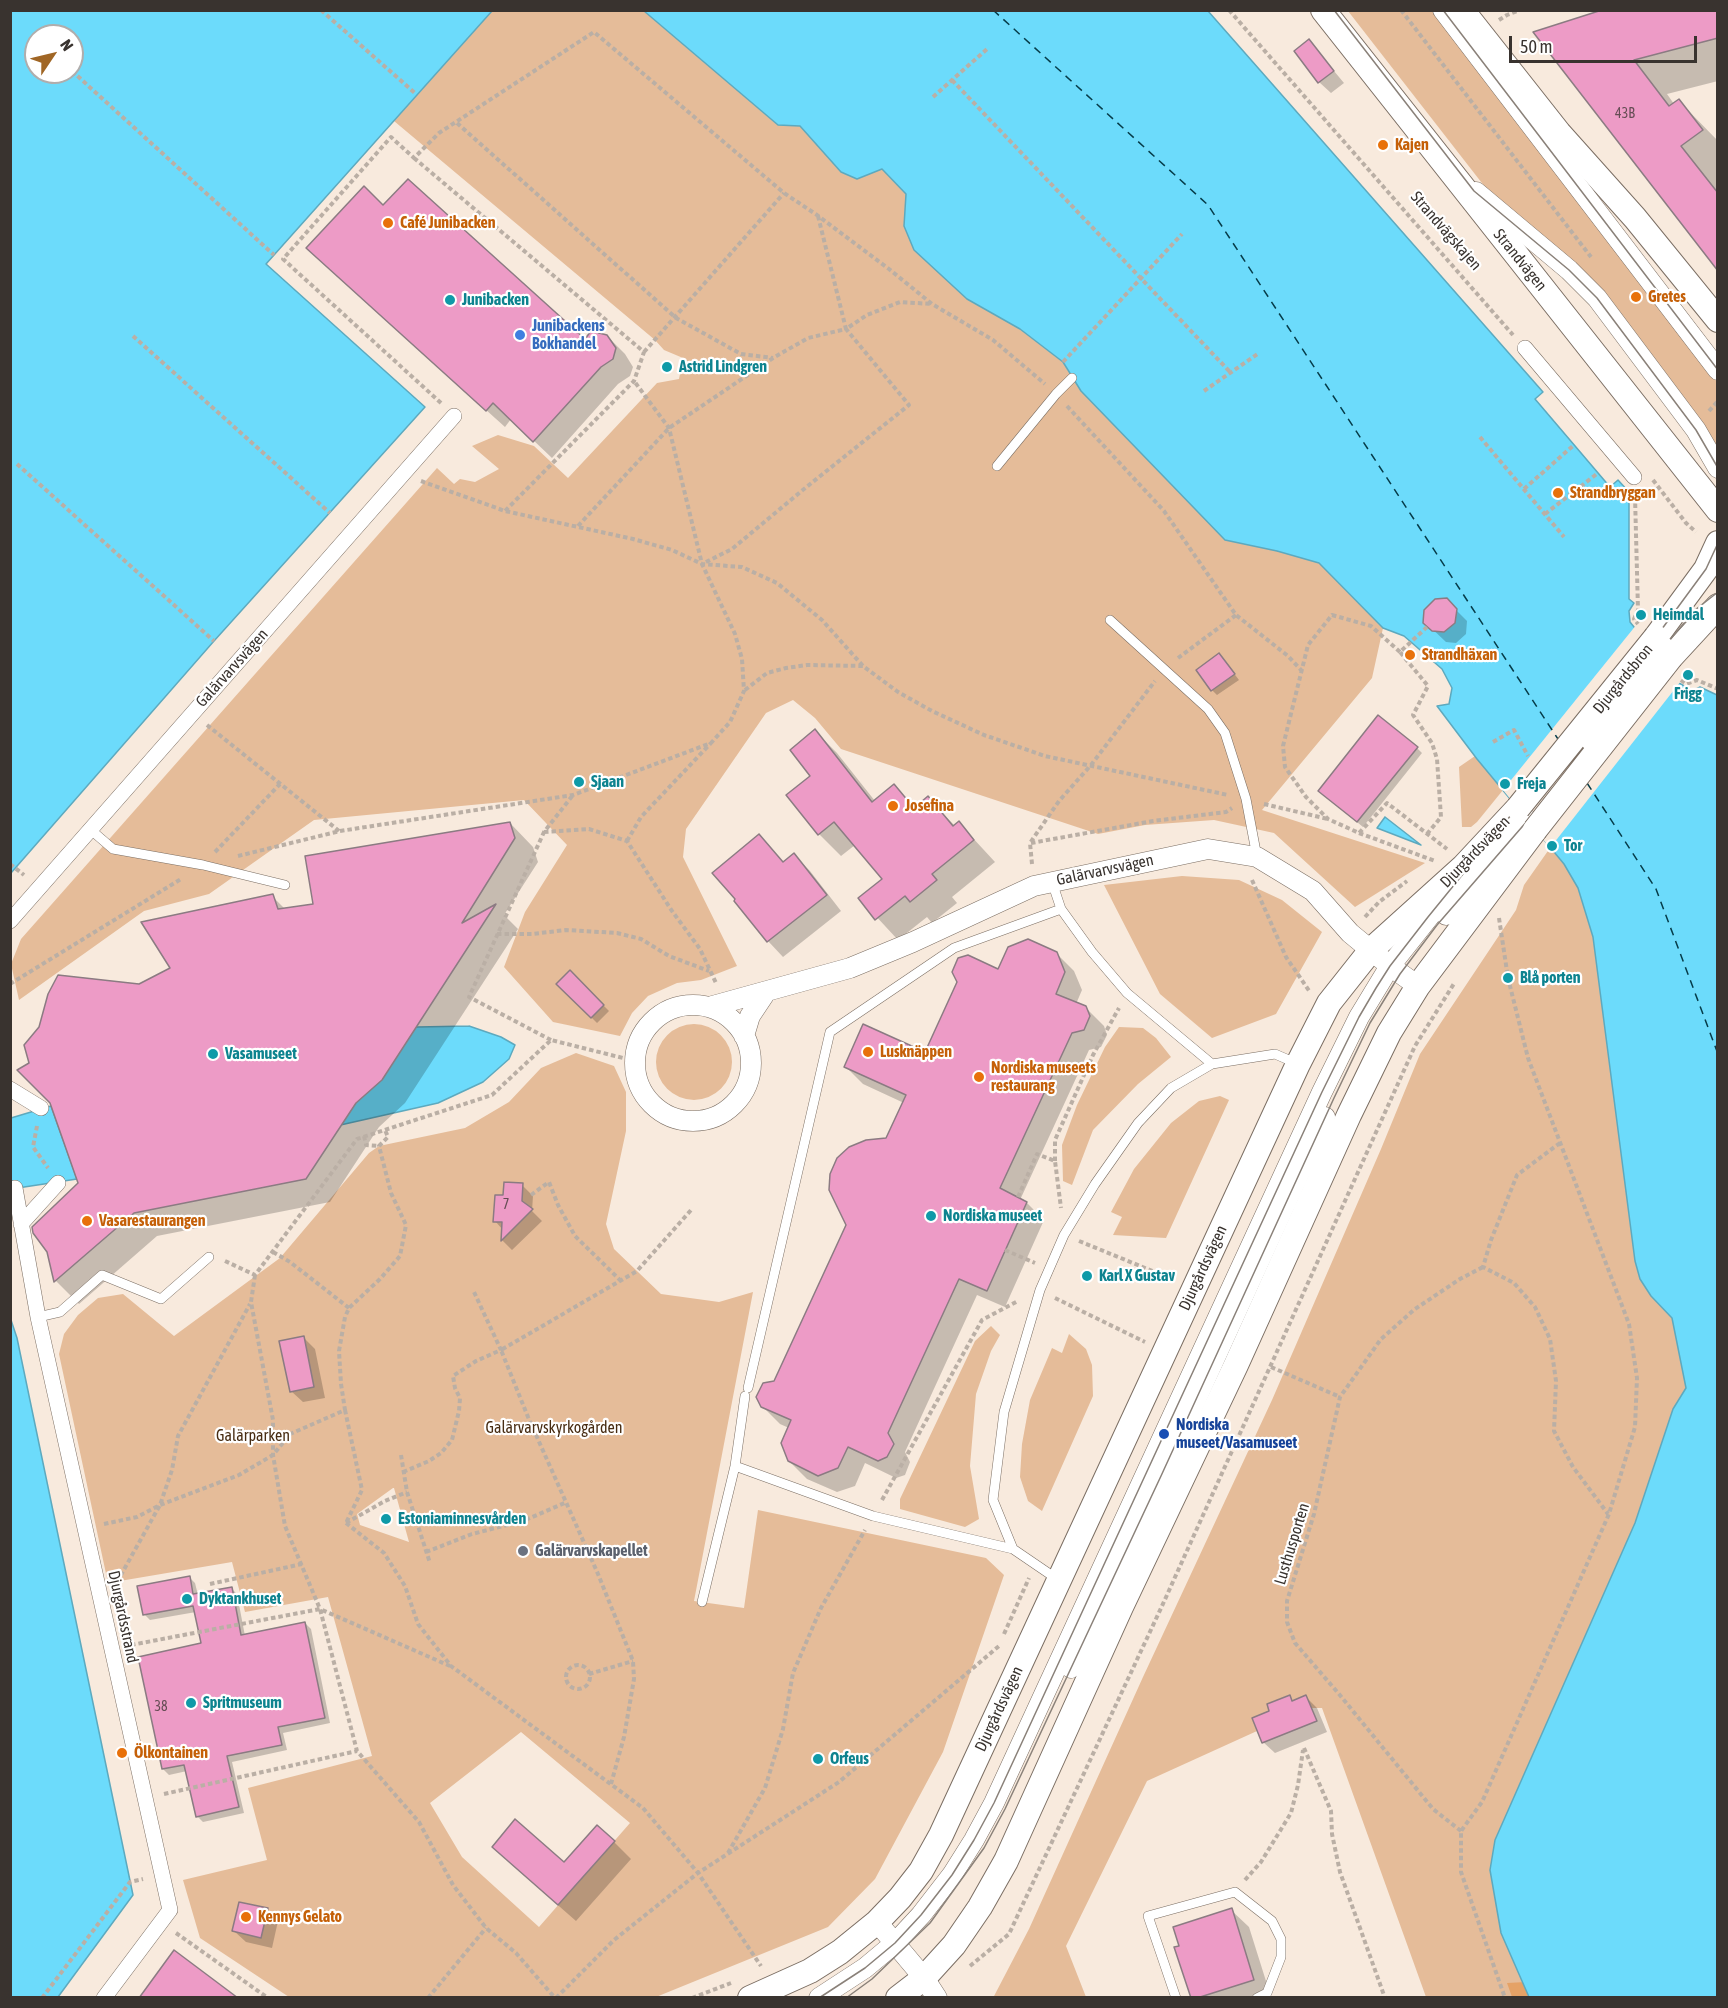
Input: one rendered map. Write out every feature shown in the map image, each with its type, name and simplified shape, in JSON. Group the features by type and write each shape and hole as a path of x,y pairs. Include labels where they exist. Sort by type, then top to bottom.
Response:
{"street":[{"name":"Strandvägen","path":"1323,10 1718,510"},
{"name":"Strandvägen","path":"1334,10 1474,191 1569,270 1597,298 1696,430 1718,468"},
{"path":"1443,10 1718,370"},
{"path":"1462,10 1559,133 1635,218 1718,320"},
{"path":"1525,348 1634,477"},
{"name":"Galärvarvsvägen","path":"10,921 454,416"},
{"name":"Djurgårdsbron","path":"1527,819 1664,647 1706,569 1709,540"},
{"path":"1712,608 1718,595"},
{"name":"Djurgårdsbron","path":"1664,647 1712,608"},
{"name":"Djurgårdsvägen","path":"751,1990 810,1971 830,1959 877,1922 921,1871 941,1835 1298,1064 1329,1003 1371,950 1463,867 1527,819"},
{"name":"Djurgårdsvägen","path":"819,1998 899,1948 930,1923 984,1848 1005,1809 1156,1487 1370,1023 1403,975 1527,819"},
{"name":"Djurgårdsvägen","path":"898,1998 931,1988 954,1945 980,1907 1006,1861 1121,1607 1236,1365 1349,1115 1389,1033 1403,975 1527,819"},
{"name":"Galärvarvsvägen","path":"635,1060 638,1043 647,1027 661,1014 677,1007 717,1005 860,964 1043,884 1208,849 1248,855 1313,891 1350,933 1403,975"},
{"path":"744,1036 750,1016 766,992"},
{"path":"635,1060 637,1079 645,1096 658,1110 675,1118 694,1121 713,1117 730,1108 742,1093 750,1075 750,1055 744,1036 717,1005"},
{"path":"10,1089 41,1108"},
{"path":"21,1224 58,1183"},
{"name":"Djurgårdsstrand","path":"15,1188 38,1317 170,1910 104,1998"},
{"path":"877,1922 931,1988"},
{"name":"Djurgårdsvägen","path":"846,1998 872,1979 899,1948"}],"lane":[{"path":"997,466 1072,378"},
{"path":"1110,620 1208,709 1225,734 1246,800 1248,855"},
{"path":"91,830 113,849 203,864 285,885"},
{"path":"1043,884 1092,952 1127,993 1212,1064"},
{"path":"702,1602 735,1466 746,1392 830,1032 954,948 1061,909"},
{"path":"1013,1549 993,1500 1004,1412 1040,1290 1064,1235 1095,1184 1138,1123 1171,1088 1212,1064 1275,1054 1298,1064"},
{"path":"38,1317 60,1312 102,1275 161,1299 209,1257"},
{"path":"735,1466 873,1516 1013,1549 1034,1566 1058,1580"},
{"path":"1176,1998 1148,1916 1235,1892 1272,1921 1281,1939 1281,1957 1267,1993 1257,1998"}],"path":[{"path":"321,10 416,94"},
{"name":"Strandvägskajen","path":"1229,10 1525,348"},
{"path":"1401,10 1594,262"},
{"path":"1507,15 1520,10"},
{"path":"414,158 439,134 594,32 784,193 817,215 932,304 993,340 1056,394 1164,511 1236,615 1288,656 1302,671"},
{"path":"933,98 987,49"},
{"path":"952,80 1231,373"},
{"path":"84,82 274,255"},
{"path":"457,123 676,318 741,354 773,358"},
{"path":"454,416 283,259 391,137 644,352"},
{"path":"505,511 634,381 644,352 784,193"},
{"path":"702,564 732,549 909,405 846,328 817,215"},
{"path":"1063,362 1182,234"},
{"path":"577,527 669,428 773,358 808,339 846,328 867,315 900,302 932,304"},
{"path":"133,336 330,513"},
{"path":"1204,391 1259,352"},
{"path":"634,381 669,428 702,564 735,634 742,659 744,691"},
{"path":"1709,411 1718,401"},
{"path":"1480,437 1564,537"},
{"path":"1524,489 1574,445"},
{"path":"17,464 214,641"},
{"path":"1545,514 1598,472"},
{"path":"404,475 505,511 672,550 702,564 742,567 777,583 822,621 863,666 898,692 984,735 1045,756 1328,819 1359,833 1436,861"},
{"path":"1634,477 1638,610 1634,619"},
{"path":"1652,479 1686,523 1709,540"},
{"path":"1177,659 1236,615"},
{"path":"1328,819 1306,797 1285,767 1283,746 1308,645 1332,615 1371,626 1400,652 1428,686 1413,716 1432,743 1437,759 1441,817 1427,834"},
{"path":"1400,652 1427,627"},
{"path":"627,841 641,817 730,722 744,691 767,673 807,665 863,666"},
{"path":"1030,843 1059,801 1156,680"},
{"path":"1686,684 1697,680 1718,689"},
{"path":"192,713 340,831"},
{"path":"1493,742 1514,730 1528,757"},
{"path":"203,864 340,831 573,795 711,743"},
{"path":"10,984 203,864 280,784"},
{"path":"573,795 543,832 469,997 551,1040 635,1060"},
{"path":"1030,843 1153,821 1226,812 1246,800"},
{"path":"1359,833 1387,803 1449,852"},
{"path":"543,832 589,829 627,841 672,911 700,949 710,971 717,1005"},
{"path":"1030,843 1043,884"},
{"path":"1248,855 1286,957 1307,990 1316,996"},
{"path":"10,864 15,868"},
{"path":"1492,921 1498,912 1508,978 1528,1058 1629,1324 1637,1378 1635,1427 1609,1514 1482,1802 1461,1831 1461,1872 1505,1998"},
{"path":"497,934 532,934 566,930 617,933 641,939 669,956 710,971"},
{"path":"974,1963 1009,1934 1119,1701 1415,1046 1456,979"},
{"path":"1127,993 1093,1055 1055,1140 1055,1161 1064,1235 1178,1282"},
{"path":"551,1040 492,1095 357,1139 255,1275 251,1302 273,1420 273,1455 285,1526 320,1609 357,1751 419,1822 453,1885 486,1929 516,1953 556,1998 614,1940 698,1873 839,1782 999,1646"},
{"path":"41,1108 33,1147 58,1183"},
{"path":"364,1136 366,1145 379,1146 388,1137 385,1130"},
{"path":"1560,1143 1517,1175 1491,1240 1483,1267 1514,1283 1535,1307 1550,1339 1556,1381 1554,1431 1573,1467 1609,1514"},
{"path":"346,1523 362,1490 340,1383 339,1351 345,1317 350,1308 400,1256 406,1225 391,1193 379,1146"},
{"path":"1018,1197 1037,1154 1055,1161"},
{"path":"531,1195 549,1182 558,1205 575,1236 621,1281"},
{"path":"404,1472 441,1453 452,1440 460,1398 453,1376 476,1360 501,1350 637,1271 692,1209"},
{"path":"1005,1250 1049,1269"},
{"path":"273,1252 290,1262 350,1308"},
{"path":"209,1257 232,1262 255,1275"},
{"name":"Lusthusporten","path":"1461,1831 1433,1809 1295,1643 1287,1622 1287,1601 1314,1514 1340,1397 1381,1339 1415,1309 1460,1279 1483,1267"},
{"path":"728,1853 765,1788 783,1729 793,1673 821,1608 982,1320 1040,1290 1149,1344"},
{"path":"474,1292 624,1634 633,1661 634,1678 624,1737 610,1784"},
{"path":"102,1609 160,1505 172,1470 178,1436 251,1302"},
{"path":"1271,1367 1340,1397"},
{"path":"85,1527 137,1517 160,1505 239,1475 273,1455 290,1434 345,1410"},
{"path":"400,1455 407,1492 430,1563"},
{"path":"346,1523 385,1501 407,1492"},
{"path":"426,1552 472,1534 523,1521 567,1502"},
{"path":"346,1523 384,1553 405,1586 418,1624 451,1666"},
{"path":"210,1584 302,1564"},
{"path":"995,1656 1034,1566"},
{"path":"111,1649 320,1609 451,1666 643,1808 698,1873 764,1971 751,1990 692,1998"},
{"path":"590,1674 633,1661"},
{"path":"577,1665 585,1667 590,1674 587,1684 581,1688 573,1688 567,1679 567,1672 577,1665"},
{"path":"1235,1892 1261,1862 1291,1813 1304,1748 1331,1811 1332,1834 1340,1872 1385,1998"},
{"path":"145,1798 357,1751"},
{"path":"42,1998 130,1882"},
{"path":"161,1922 268,1998"},
{"path":"428,1998 486,1929"}],"green space":[{"path":"492,11 644,11 778,125 800,126 841,172 857,179 882,169 906,194 904,226 967,299 1020,329 1063,362 1072,378 1277,551 1319,563 1383,628 1372,678 1262,810 1425,863 1355,907 1274,833 1214,820 1145,825 1098,834 841,749 815,718 793,700 766,713 686,829 683,857 737,966 701,980 677,983 648,996 632,1013 620,1036 553,1022 504,967 525,912 567,845 524,800 314,820 209,894 144,911 19,1000 11,964 21,939 437,468 454,484 460,479 475,482 499,469 472,446 498,435 534,446 568,478 657,383 679,379 683,358 664,350 655,340 394,121"},
{"path":"1348,11 1432,11 1717,382 1717,442 1715,444 1492,196"},
{"path":"1475,756 1503,790 1477,822 1471,827 1462,827 1459,767"},
{"path":"1550,848 1564,864 1578,888 1593,937 1635,1261 1640,1279 1651,1296 1672,1318 1687,1388 1673,1409 1635,1523 1495,1840 1529,1997 1426,1997 1322,1708 1311,1708 1306,1695 1292,1701 1289,1695 1267,1704 1269,1711 1252,1718 1257,1731 1147,1781 1066,1946 1086,1997 993,1998 1029,1929 1272,1400 1420,1054 1516,910 1524,885"},
{"path":"1182,876 1239,880 1282,900 1322,932 1276,1014 1212,1038 1160,994 1104,885"},
{"path":"694,1024 708,1027 721,1035 729,1048 732,1062 729,1076 721,1089 708,1097 694,1100 680,1097 667,1089 659,1076 656,1062 659,1048 667,1035 680,1027"},
{"path":"1119,1027 1143,1028 1156,1038 1171,1057 1138,1084 1093,1130 1072,1185 1063,1181 1062,1145 1077,1105 1105,1047"},
{"path":"576,1053 614,1066 626,1092 626,1131 606,1224 614,1249 661,1294 719,1302 753,1292 694,1601 744,1608 758,1510 986,1558 1004,1575 943,1752 875,1879 828,1927 656,1997 289,1997 200,1938 183,1880 267,1860 248,1788 372,1756 328,1597 245,1612 232,1562 108,1583 59,1354 64,1334 78,1315 98,1298 123,1294 174,1336 280,1258 369,1153 379,1146 465,1128 509,1102 541,1068","holes":["394,1488 409,1542 360,1525 357,1514","521,1732 630,1823 539,1927 462,1857 430,1803"]},
{"path":"1220,1096 1229,1100 1166,1238 1113,1235 1122,1217 1111,1212 1134,1169 1171,1123 1199,1101"},
{"path":"991,1326 1000,1335 991,1351 976,1394 970,1466 979,1519 965,1527 900,1509 900,1499 975,1341"},
{"path":"1069,1334 1086,1349 1092,1365 1093,1396 1042,1511 1028,1501 1020,1477 1022,1444 1030,1400 1052,1348 1062,1353"}],"shaded area":[{"path":"1526,1982 1532,1997 1512,1997 1507,1983"}],"water":[{"path":"11,10 492,11 266,264 425,407 214,641 11,873"},
{"path":"644,11 1208,11 1543,392 1535,399 1610,487 1618,480 1629,492 1629,599 1634,603 1629,611 1630,622 1679,683 1693,691 1700,687 1717,695 1717,1997 1529,1997 1501,1933 1490,1870 1495,1840 1635,1523 1673,1409 1686,1388 1672,1318 1651,1296 1640,1279 1635,1261 1593,937 1578,888 1564,864 1477,759 1437,706 1449,704 1452,688 1442,669 1404,636 1383,628 1319,563 1225,540 1081,391 1063,362 1020,329 967,299 914,250 904,226 906,194 882,169 857,179 841,172 800,126 778,125"},
{"path":"1385,817 1421,845 1377,828"},
{"path":"469,1026 501,1037 515,1045 509,1059 483,1082 438,1103 336,1126 321,1046 417,1027"},
{"path":"51,1106 77,1179 11,1189 11,1118"},
{"path":"10,1317 17,1338 133,1895 58,1997 11,1997"}],"pier":[{"path":"1637,624 1681,681 1550,848 1503,790"}],"building":[{"path":"1602,10 1718,10 1718,38 1634,60 1669,106 1679,99 1703,130 1681,146 1718,193 1718,271 1533,32"},
{"path":"1309,39 1334,71 1318,83 1294,51"},
{"path":"408,179 585,339 591,331 607,335 616,348 613,359 601,367 533,442 493,403 486,411 306,248 364,186 383,205"},
{"path":"1447,598 1457,609 1455,623 1444,632 1432,631 1423,623 1424,610 1435,599"},
{"path":"1219,653 1235,674 1211,691 1196,670"},
{"path":"1378,715 1418,747 1357,822 1318,791"},
{"path":"815,729 872,802 894,784 914,808 928,796 953,826 959,821 974,840 932,874 937,880 910,902 905,896 875,920 858,898 882,879 834,822 818,835 786,795 810,776 790,750"},
{"name":"Vasamuseet","path":"510,822 515,838 462,923 496,904 382,1080 356,1103 306,1179 134,1213 54,1282 47,1252 33,1233 32,1227 78,1183 50,1103 17,1070 29,1063 24,1045 39,1027 48,994 58,975 139,984 170,968 141,922 273,894 278,909 313,904 305,856"},
{"path":"759,834 783,862 794,853 827,895 767,942 712,873"},
{"name":"Nordiska museet","path":"1028,939 1057,952 1065,972 1056,994 1086,1006 1090,1016 1084,1030 1072,1033 1000,1188 1027,1202 987,1291 959,1279 888,1433 894,1444 887,1457 878,1461 848,1447 838,1468 818,1476 788,1461 781,1443 791,1420 761,1407 756,1397 763,1383 774,1381 846,1225 829,1190 830,1174 837,1158 849,1147 866,1140 886,1138 906,1095 844,1067 863,1024 925,1052 957,982 952,972 958,958 968,955 998,969 1008,947"},
{"path":"570,970 604,1005 591,1018 556,984"},
{"path":"504,1182 523,1183 522,1201 533,1209 501,1241 502,1222 493,1222 495,1195 503,1195"},
{"path":"304,1336 314,1387 290,1392 279,1341"},
{"path":"190,1576 193,1594 232,1587 241,1635 305,1622 325,1718 278,1727 282,1745 227,1756 239,1807 196,1817 184,1765 162,1769 138,1657 201,1643 193,1606 143,1615 137,1586"},
{"path":"1290,1695 1292,1701 1306,1695 1317,1721 1262,1743 1252,1718 1269,1711 1267,1704"},
{"path":"515,1819 564,1862 597,1825 615,1841 558,1905 492,1847"},
{"path":"239,1902 268,1908 261,1938 232,1931"},
{"path":"1232,1908 1254,1980 1191,1998 1174,1947 1179,1946 1173,1927"},
{"path":"174,1950 238,1998 139,1998"}],"ferry route":[{"path":"993,10 1208,205 1558,739"},
{"path":"1587,783 1656,889 1718,1054"}],"tram line":[{"path":"1334,10 1474,191 1569,270 1597,298 1696,430 1718,468"},
{"path":"1443,10 1718,370"},
{"path":"819,1998 865,1968 895,1943 921,1915 952,1875 974,1840 994,1803 1322,1092 1376,988 1428,917 1656,637 1706,569 1718,543"},
{"path":"846,1998 872,1979 930,1923 984,1848 1005,1809 1161,1476 1334,1098 1370,1023 1400,974 1437,925 1528,820 1664,647 1695,610 1718,592"}],"place":[{"name":"Kajen","path":"1383,145"},
{"name":"Café Junibacken","path":"388,223"},
{"name":"Gretes","path":"1636,297"},
{"name":"Junibacken","path":"450,300"},
{"name":"Junibackens Bokhandel","path":"520,335"},
{"name":"Astrid Lindgren","path":"667,367"},
{"name":"Strandbryggan","path":"1558,493"},
{"name":"Heimdal","path":"1641,615"},
{"name":"Strandhäxan","path":"1410,655"},
{"name":"Frigg","path":"1688,675"},
{"name":"Sjaan","path":"579,782"},
{"name":"Freja","path":"1505,784"},
{"name":"Josefina","path":"893,806"},
{"name":"Tor","path":"1552,846"},
{"name":"Blå porten","path":"1508,978"},
{"name":"Lusknäppen","path":"868,1052"},
{"name":"Vasamuseet","path":"213,1054"},
{"name":"Nordiska museets restaurang","path":"979,1077"},
{"name":"Nordiska museet","path":"931,1216"},
{"name":"Vasarestaurangen","path":"87,1221"},
{"name":"Karl X Gustav","path":"1087,1276"},
{"name":"Nordiska museet/Vasamuseet","path":"1164,1434"},
{"name":"Estoniaminnesvården","path":"386,1519"},
{"name":"Galärvarvskapellet","path":"523,1551"},
{"name":"Dyktankhuset","path":"187,1599"},
{"name":"Spritmuseum","path":"191,1703"},
{"name":"Ölkontainen","path":"122,1753"},
{"name":"Orfeus","path":"818,1759"},
{"name":"Kennys Gelato","path":"246,1917"}],"park label":[{"name":"Galärvarvskyrkogården","path":"554,1428"},
{"name":"Galärparken","path":"253,1436"}]}
